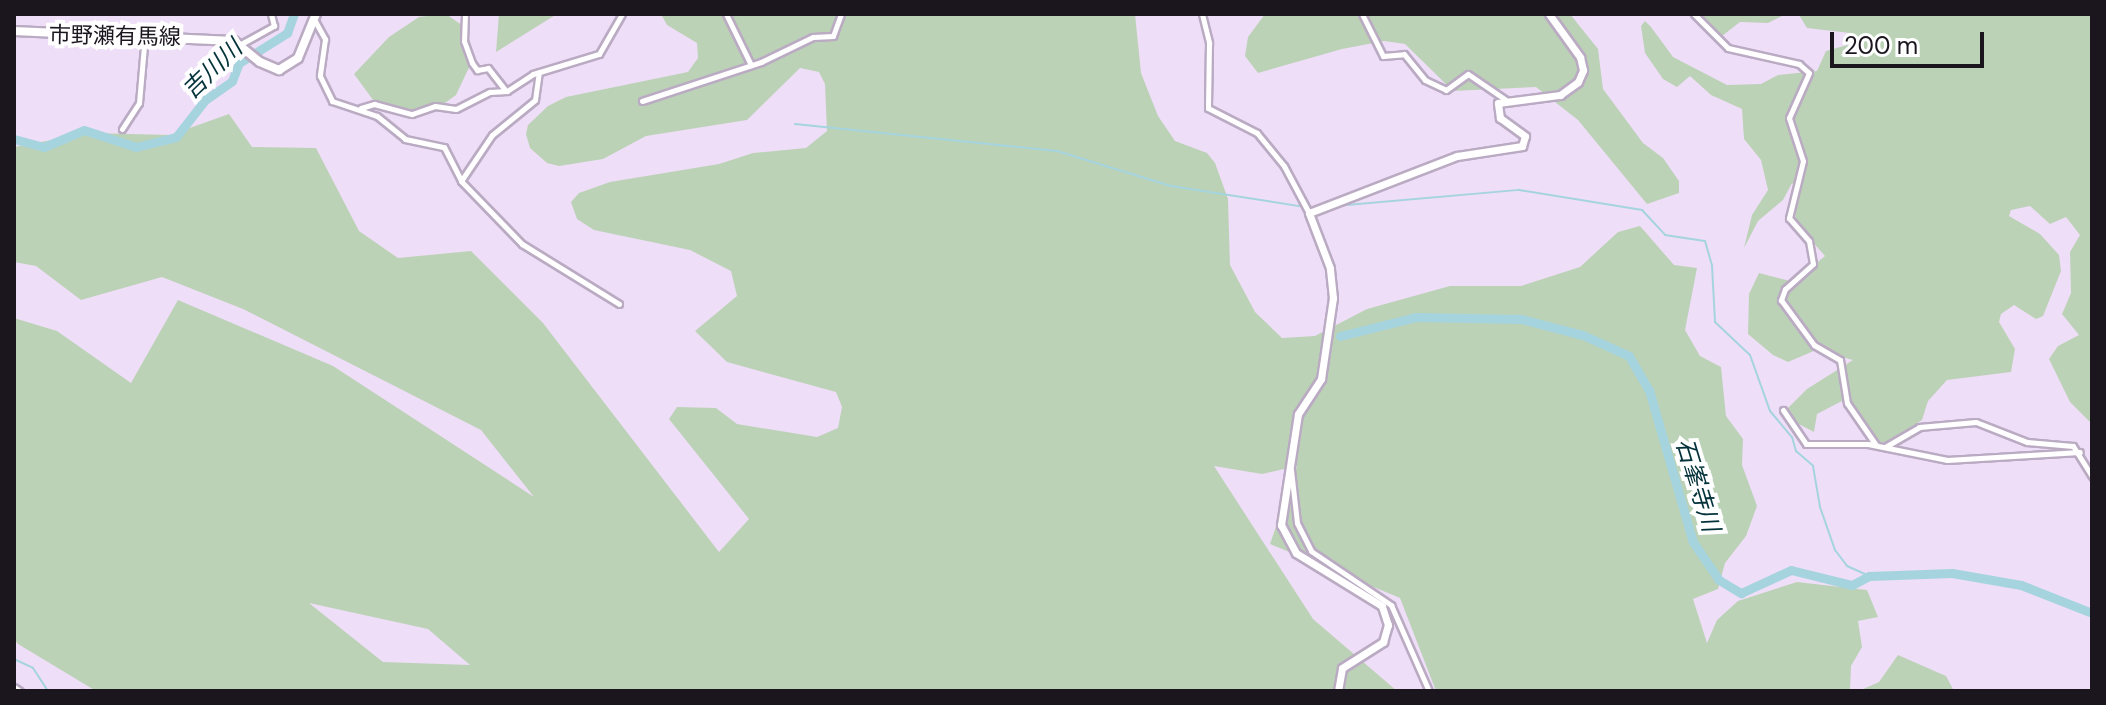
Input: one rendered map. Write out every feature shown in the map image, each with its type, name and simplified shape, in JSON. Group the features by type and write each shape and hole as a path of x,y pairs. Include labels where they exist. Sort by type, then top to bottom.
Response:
{"main road":[{"path":"242,45 260,62 279,70 291,66 315,17"},
{"name":"市野瀬有馬線","path":"14,31 49,36 145,33 242,45"}],"street":[{"path":"242,45 274,26 271,14"},
{"path":"465,14 464,41 472,63 477,70 488,68 506,91"},
{"path":"356,110 374,104 412,114 435,106 456,109 490,92 506,91 539,72 599,54 622,14"},
{"path":"726,14 751,65"},
{"path":"642,101 751,65 813,37 837,35 841,14"},
{"path":"1202,14 1209,43 1208,108 1257,133 1284,166 1309,213 1330,268 1333,298 1321,379 1300,407 1291,470 1279,511 1288,544 1309,564 1375,600 1386,613 1388,635 1342,668 1338,691"},
{"path":"1362,14 1383,56 1404,54 1425,80 1446,90 1468,74 1506,100"},
{"path":"1309,213 1457,156 1522,146 1523,131 1498,113 1498,103 1560,95 1581,76 1580,57 1549,14"},
{"path":"1694,14 1728,48 1799,64 1809,73 1789,118 1803,161 1789,218 1809,241 1813,264 1785,289 1781,300 1814,345 1840,360 1847,403 1876,445"},
{"path":"315,17 325,39 320,76 332,101 377,116 405,139 444,147 461,181 522,244 619,304"},
{"path":"122,129 139,103 145,33"},
{"path":"461,181 492,135 535,100 539,72"},
{"path":"1783,410 1806,444 1876,445 1947,460 2080,452"},
{"path":"1884,447 1919,427 1976,422 2027,442 2060,443 2080,452 2092,477"},
{"path":"1291,470 1297,523 1311,551 1391,605 1429,691"},
{"path":"14,687 20,691"}],"green space":[{"path":"446,14 466,28 474,57 456,95 434,111 404,116 376,104 354,74 389,37 419,17"},
{"path":"499,14 557,14 496,52"},
{"path":"661,14 1135,14 1141,73 1158,116 1175,141 1207,153 1215,163 1228,199 1230,265 1255,312 1282,338 1315,336 1367,309 1450,286 1521,286 1580,267 1618,232 1640,226 1674,265 1697,268 1685,330 1700,356 1721,367 1726,416 1743,439 1742,465 1757,506 1746,536 1725,563 1718,589 1693,599 1707,643 1717,620 1738,601 1797,582 1867,590 1878,617 1858,621 1862,647 1851,666 1850,691 1436,691 1400,598 1270,544 1297,466 1262,474 1214,466 1313,619 1397,691 96,691 18,644 14,639 14,318 57,331 131,383 178,300 333,366 534,497 481,430 243,309 162,277 81,300 36,266 14,262 14,147 90,133 170,135 229,114 252,147 316,148 359,231 398,258 471,251 543,323 719,552 749,519 669,419 677,407 716,408 737,424 817,437 838,428 842,407 836,392 727,362 695,331 737,296 731,271 690,250 594,230 577,219 571,202 579,193 610,182 719,164 753,153 806,148 827,131 825,84 819,72 800,68 747,120 646,136 603,159 559,166 547,163 530,148 526,134 528,125 548,106 566,97 688,72 698,58 697,43 667,25","holes":["309,603 428,629 470,665 383,662"]},
{"path":"1265,14 1570,14 1598,49 1603,89 1643,143 1663,158 1679,181 1679,193 1647,204 1578,120 1536,87 1453,91 1405,44 1384,41 1342,49 1258,73 1245,56 1248,37"},
{"path":"1699,14 1786,14 1768,23 1740,22 1722,36"},
{"path":"1791,14 2092,14 2092,424 2070,402 2049,359 2058,346 2079,335 2062,314 2071,293 2070,252 2080,235 2066,217 2050,224 2030,206 2011,210 2009,216 2040,234 2059,255 2061,271 2043,316 2036,319 2014,305 2001,314 1999,322 2015,349 2011,372 1947,380 1928,401 1922,420 1889,442 1876,443 1857,410 1842,401 1817,414 1814,432 1791,420 1787,409 1807,389 1853,360 1816,350 1788,362 1773,355 1748,334 1749,294 1759,273 1794,282 1825,256 1795,222 1797,188 1792,183 1783,200 1758,221 1744,248 1752,215 1768,190 1761,160 1744,139 1742,109 1711,95 1690,76 1677,87 1663,79 1645,53 1641,26 1645,21 1673,57 1727,85 1761,84 1778,75 1817,71 1826,51 1858,42 1850,33 1807,28 1799,15"},
{"path":"1898,655 1946,676 1954,691 1859,691 1879,682"}],"waterway":[{"name":"吉川川","path":"14,139 44,147 84,130 136,147 176,137 205,100 232,81 239,63 287,33 294,14"},
{"path":"795,124 1057,151 1171,186 1312,208"},
{"path":"1335,206 1519,190 1642,210 1665,235 1705,241 1712,266 1715,322 1750,355 1770,411 1792,437 1796,451 1813,466 1820,507 1835,550 1847,566 1869,576"},
{"name":"石峯寺川","path":"1340,336 1416,317 1521,319 1583,335 1629,356 1649,390 1693,542 1719,580 1741,593 1791,570 1852,585 1869,576 1952,573 2021,585 2092,613"},
{"path":"14,659 33,668 48,691"}]}
